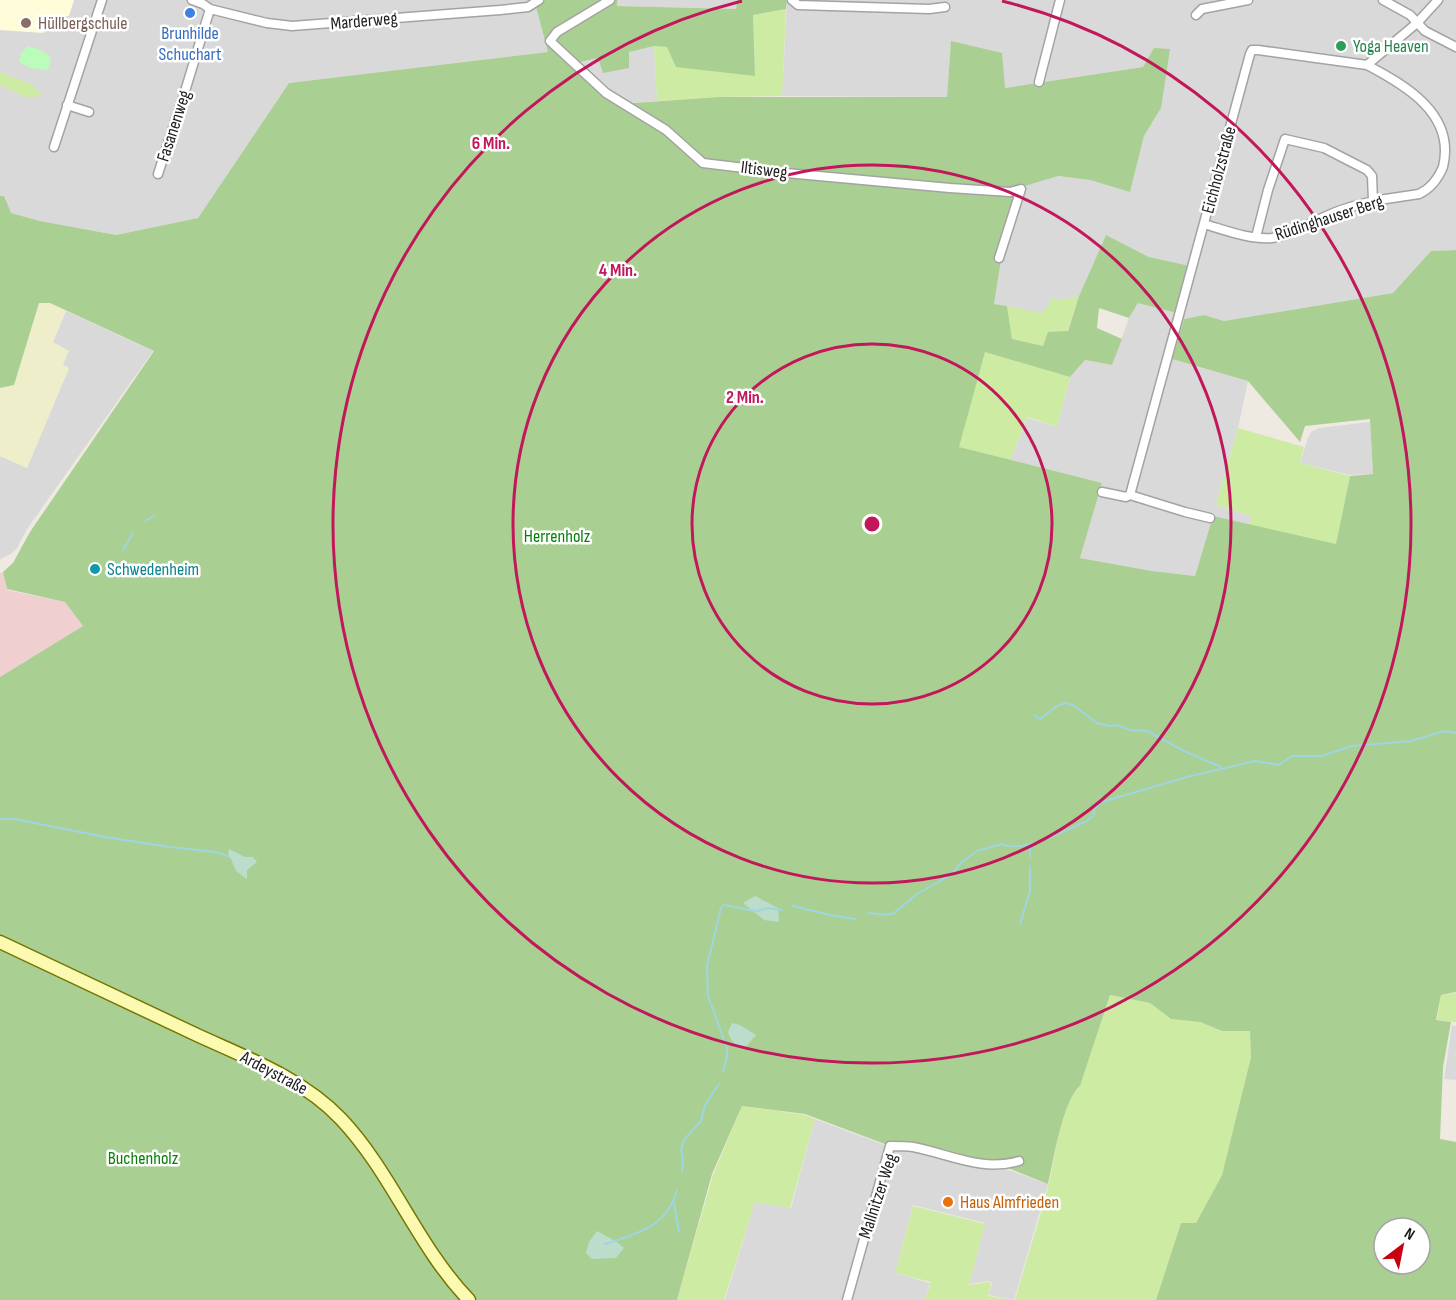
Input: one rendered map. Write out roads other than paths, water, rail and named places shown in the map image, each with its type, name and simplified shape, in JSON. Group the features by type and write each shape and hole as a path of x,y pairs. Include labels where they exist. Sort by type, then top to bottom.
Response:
{"main road":[{"name":"Ardeystraße","path":"0,942 310,1091 341,1119 366,1148 434,1256 469,1300"}],"street":[{"path":"54,147 102,0"},
{"name":"Marderweg","path":"192,0 210,9 267,23 292,26 500,10 528,7 539,0"},
{"name":"Iltisweg","path":"610,0 557,32 550,41 606,93 666,130 703,163 786,173 961,188 1010,192 1021,189 999,258"},
{"path":"792,0 798,5 929,9 945,7"},
{"path":"1039,82 1060,0"},
{"path":"1196,15 1202,9 1248,0"},
{"path":"1383,0 1410,15 1425,31 1456,47"},
{"path":"1367,65 1417,23 1438,0"},
{"name":"Fasanenweg","path":"158,174 210,9"},
{"name":"Eichholzstraße","path":"1130,495 1252,50 1367,65"},
{"name":"Rüdinghauser Berg","path":"1204,224 1256,237 1273,238 1334,213 1373,201 1419,194 1427,190 1440,175 1445,163 1448,137 1445,125 1434,111 1416,95 1394,79 1367,65"},
{"path":"67,105 88,112"},
{"path":"1256,237 1268,190 1285,139 1324,148 1367,170 1372,176 1373,201"},
{"path":"1102,492 1130,495 1210,518"},
{"name":"Mallnitzer Weg","path":"848,1300 890,1146 912,1147 982,1164 1003,1166 1019,1161"}],"waterway":[{"path":"146,521 155,515"},
{"path":"123,550 133,533"},
{"path":"1034,715 1040,719 1057,706 1065,703 1073,705 1097,723 1147,731 1186,752 1221,767"},
{"path":"868,913 887,915 894,913 917,894 951,875 963,861 977,851 1002,844 1021,846 1044,840 1087,821 1102,802 1187,777 1255,761 1279,765 1292,756 1321,756 1352,746 1411,741 1444,731 1456,733"},
{"path":"0,819 14,819 105,837 215,852 228,856"},
{"path":"1030,845 1030,857"},
{"path":"1020,924 1030,891 1030,866"},
{"path":"723,1071 727,1048 708,996 707,966 721,908 724,905 758,911 767,908 782,910"},
{"path":"793,906 855,919"},
{"path":"682,1171 681,1150 684,1140 701,1121 705,1105 719,1084"},
{"path":"605,1244 628,1237 658,1221 666,1213 677,1190"},
{"path":"674,1203 679,1232"}],"place":[{"name":"Brunhilde Schuchart","path":"190,13"},
{"name":"Hüllbergschule","path":"26,23"},
{"name":"Yoga Heaven","path":"1341,46"},
{"name":"Schwedenheim","path":"95,569"},
{"name":"Haus Almfrieden","path":"948,1202"}],"park label":[{"name":"Herrenholz","path":"557,536"},
{"name":"Buchenholz","path":"143,1158"}]}
